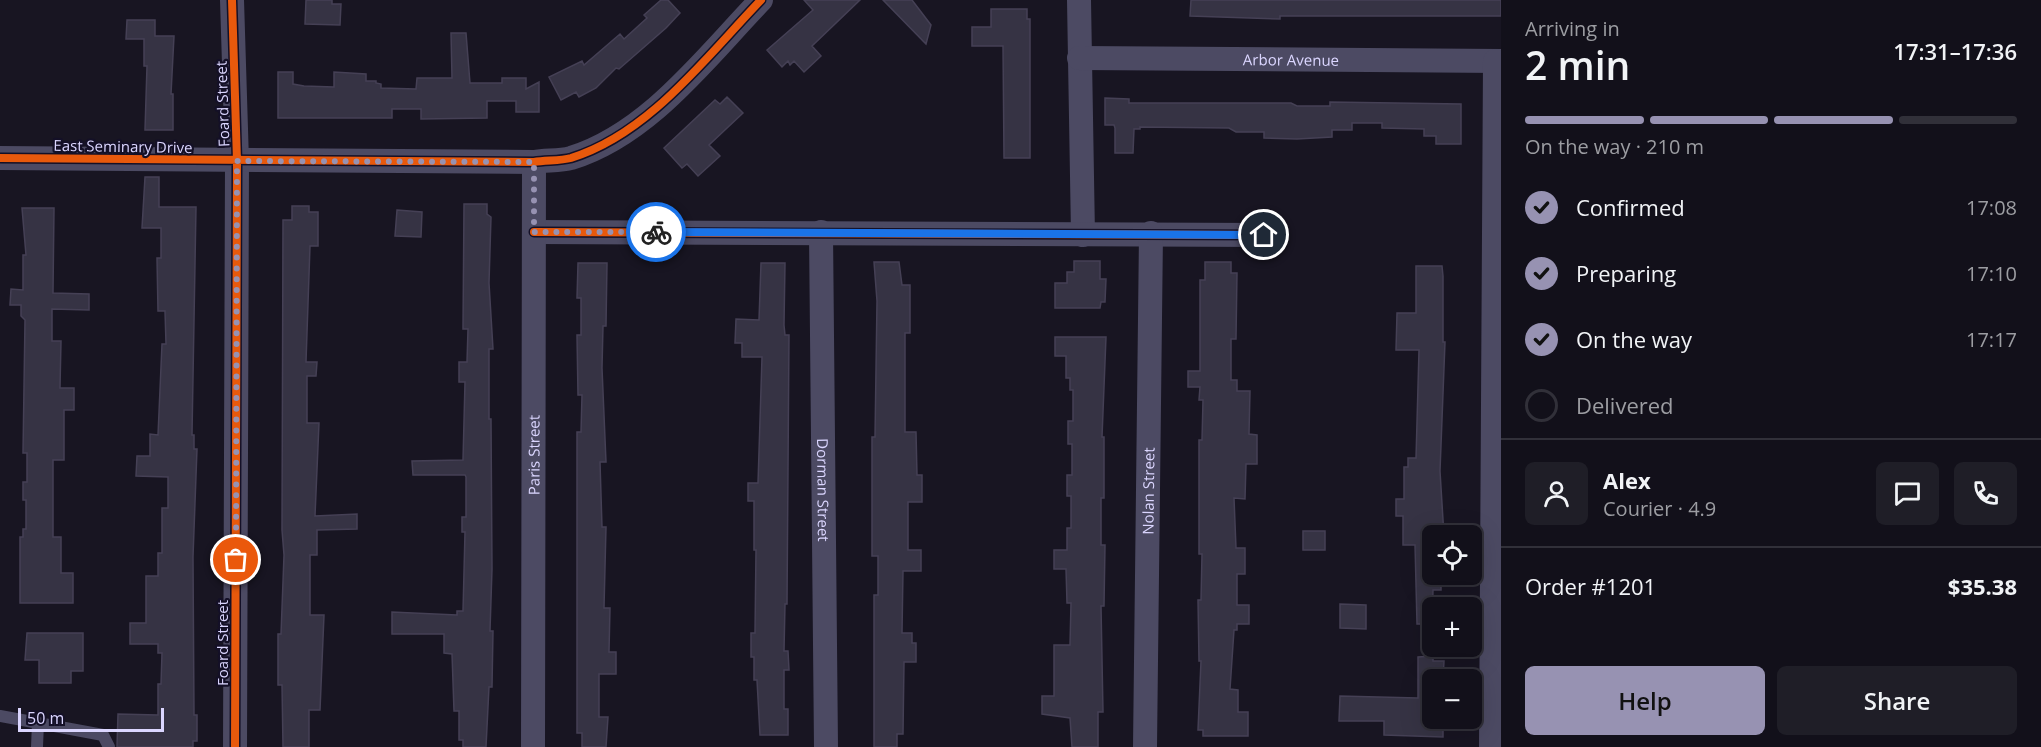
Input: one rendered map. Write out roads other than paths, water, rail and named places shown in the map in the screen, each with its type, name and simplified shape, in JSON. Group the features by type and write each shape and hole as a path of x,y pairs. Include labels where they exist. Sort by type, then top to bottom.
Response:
{"street":[{"name":"Foard Street","path":"232,0 237,161 235,747"},
{"name":"East Seminary Drive","path":"0,158 534,162 569,158 594,148 628,128 659,105 761,0"},
{"path":"1079,0 1083,235"},
{"name":"Arbor Avenue","path":"1079,58 1498,61"},
{"path":"1491,747 1498,61"},
{"name":"Paris Street","path":"533,747 534,162"},
{"path":"534,232 1264,235"},
{"name":"Dorman Street","path":"822,232 826,747"},
{"name":"Nolan Street","path":"1145,747 1151,233"}],"lane":[{"path":"0,716 103,735 109,747"},
{"path":"38,723 38,747"}]}
